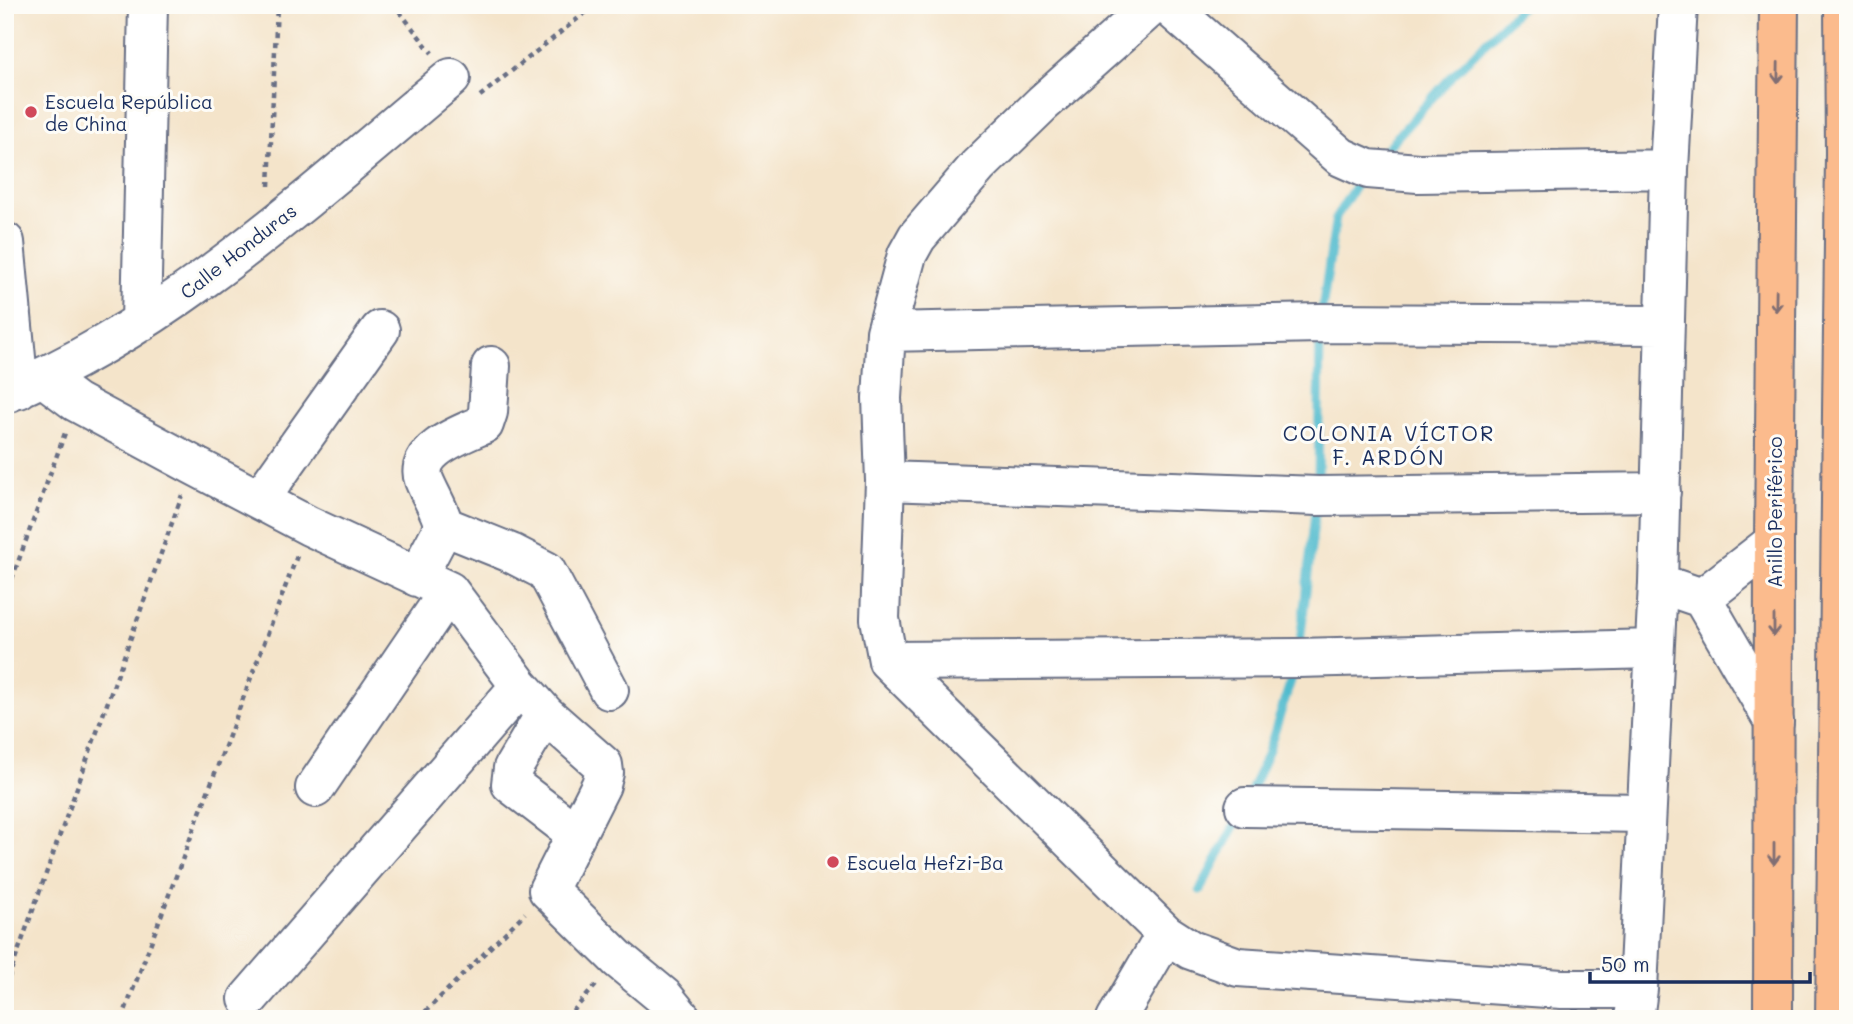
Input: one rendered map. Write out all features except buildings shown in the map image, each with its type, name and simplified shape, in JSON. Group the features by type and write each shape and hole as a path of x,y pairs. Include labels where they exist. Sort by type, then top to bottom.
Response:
{"highway":[{"name":"Anillo Periférico","path":"1773,1019 1779,5"},
{"path":"1835,1019 1847,150 1844,5"}],"street":[{"path":"141,322 148,5"},
{"path":"1153,5 1043,103 978,166 917,237 907,255 886,332 882,398 884,481 880,619 888,661 1166,934 1191,950 1238,967 1562,989 1636,1004 1658,583 1669,169 1678,5"},
{"path":"1167,5 1341,157 1368,169 1418,173 1669,169"},
{"name":"Calle Honduras","path":"23,387 141,322 177,299 267,231 451,78"},
{"path":"5,242 23,387 76,402 309,526 433,584 545,714 603,765 601,785 548,890 618,960 664,996 682,1019"},
{"path":"886,332 1320,323 1665,325"},
{"path":"260,499 380,330"},
{"path":"316,788 433,584 444,526 423,476 425,465 430,454 442,444 484,425 488,412 491,366"},
{"path":"884,481 1318,496 1661,492"},
{"path":"444,526 546,570 609,690"},
{"path":"1702,598 1774,541"},
{"path":"1658,583 1702,598 1774,722"},
{"path":"888,661 1312,658 1654,649"},
{"path":"247,999 520,686"},
{"path":"545,714 513,768 511,784 575,833"},
{"path":"1245,807 1645,813"},
{"path":"1116,1019 1166,934"}],"path":[{"path":"267,231 277,5"},
{"path":"406,5 399,10 471,104 595,5"},
{"path":"5,598 76,402"},
{"path":"5,988 192,465"},
{"path":"122,1019 309,526"},
{"path":"418,1019 548,890"},
{"path":"566,1019 618,960"}],"waterway":[{"path":"1377,159 1452,76 1523,5"},
{"path":"1321,316 1336,217 1361,177"},
{"path":"1318,487 1320,333"},
{"path":"1299,651 1316,505"},
{"path":"1249,796 1268,752 1295,668"},
{"path":"1200,890 1240,815"}],"place":[{"name":"Escuela República de China","path":"31,112"},
{"name":"Escuela Hefzi-Ba","path":"833,862"}],"district":[{"name":"COLONIA VÍCTOR F. ARDÓN","path":"1389,444"}]}
